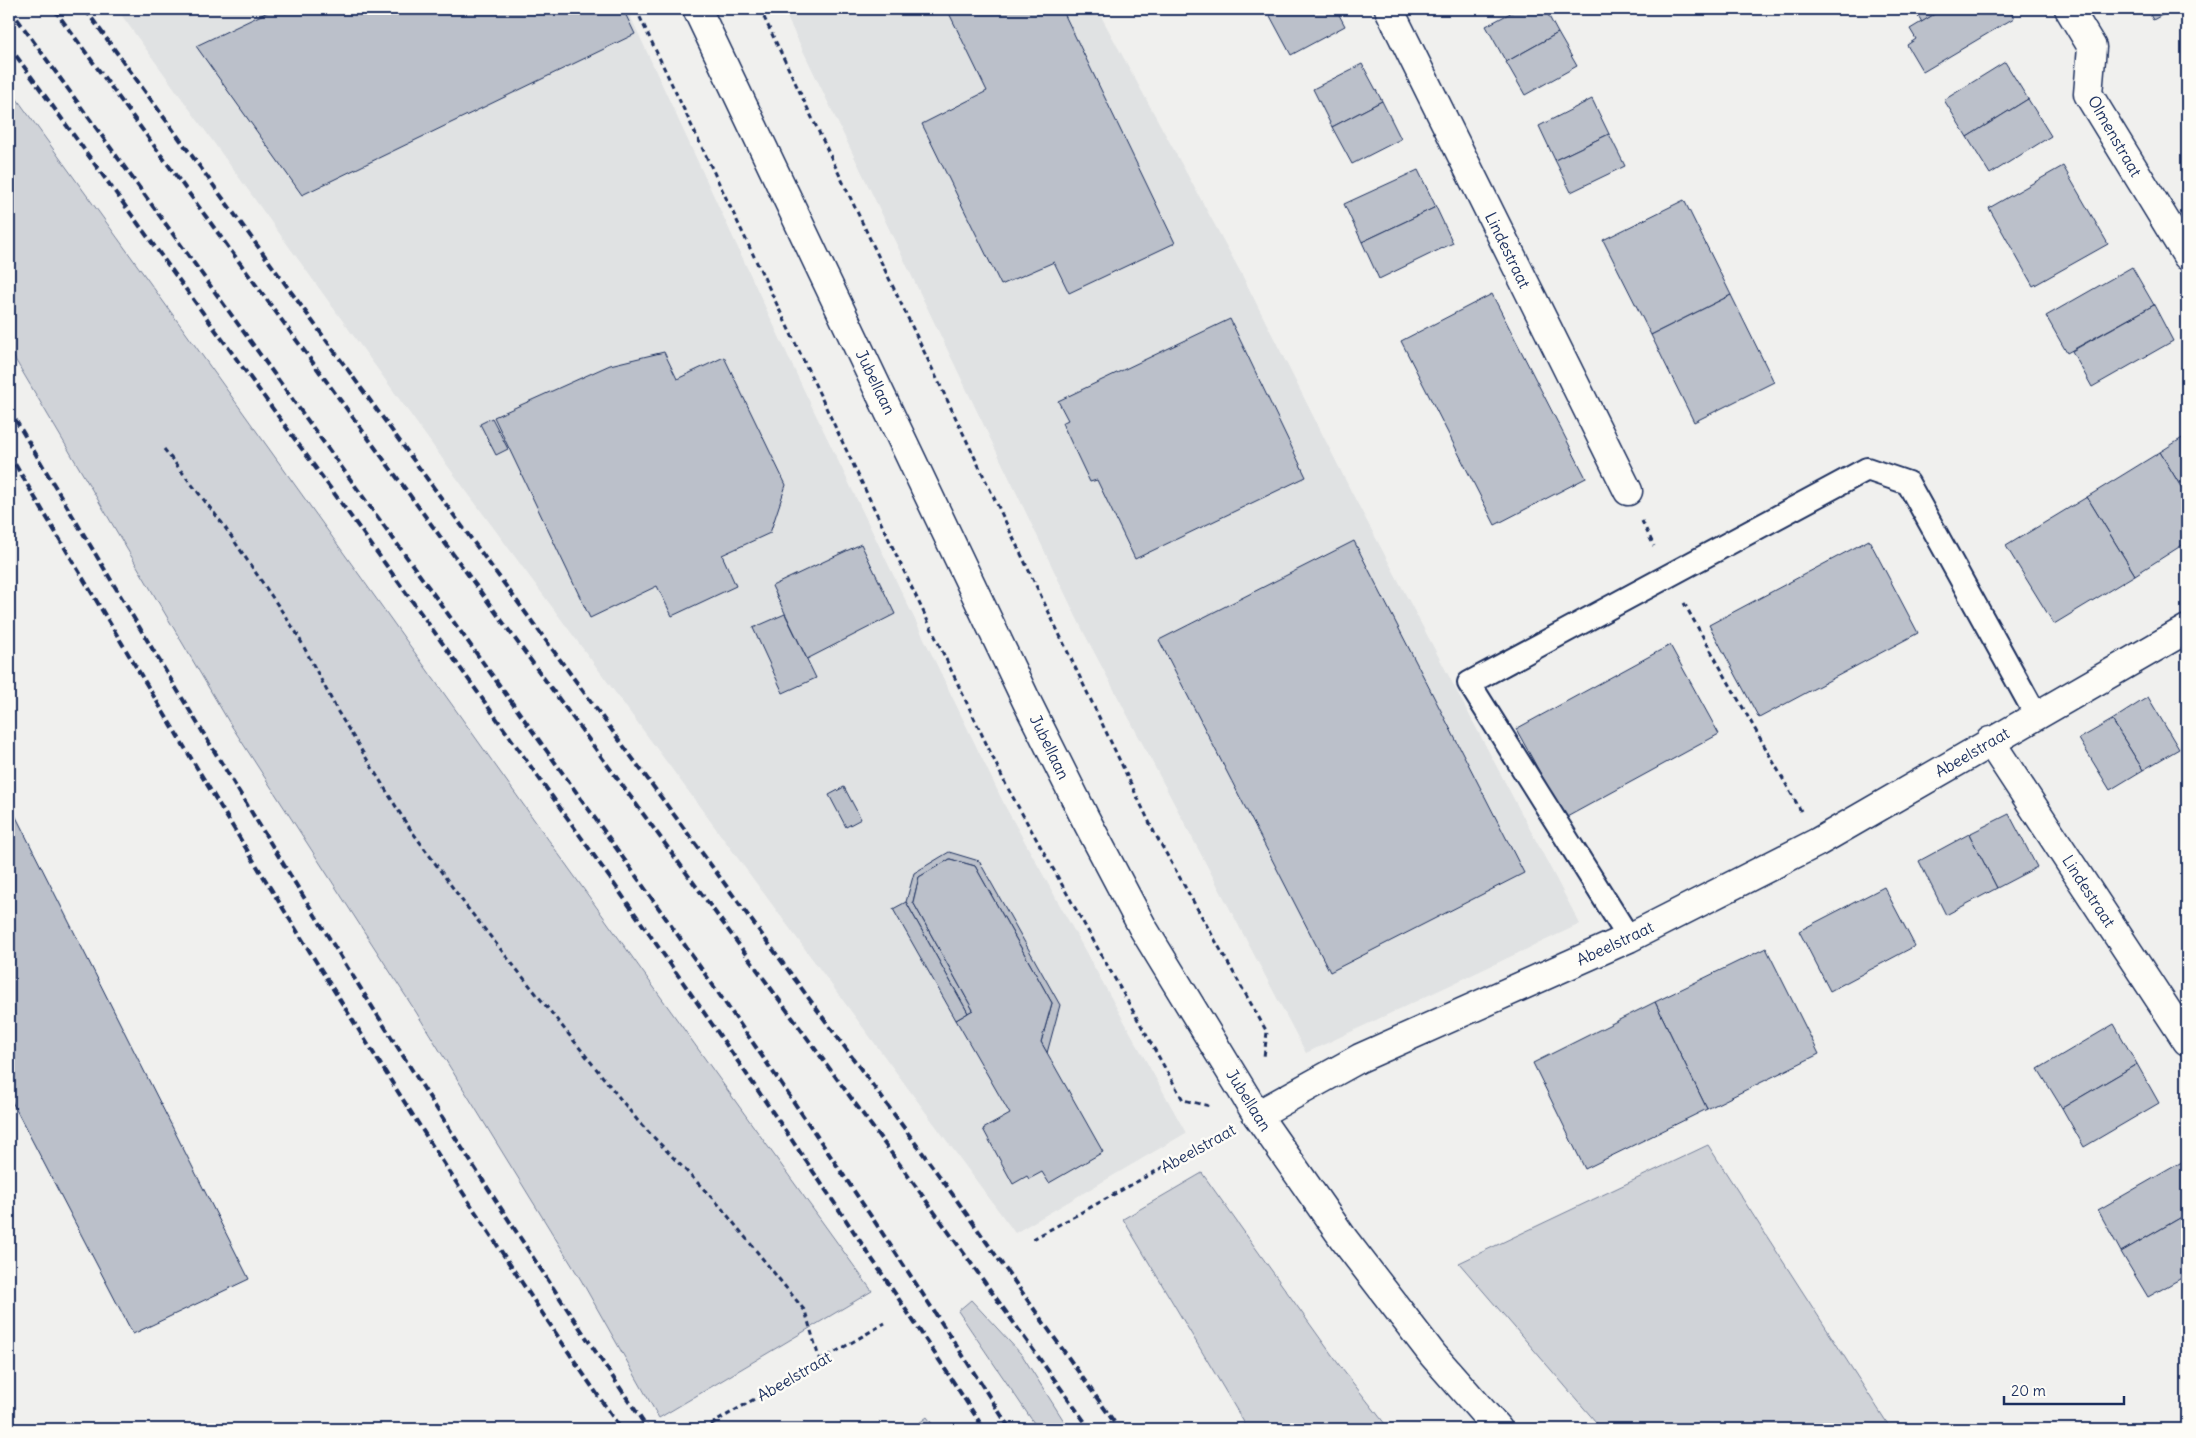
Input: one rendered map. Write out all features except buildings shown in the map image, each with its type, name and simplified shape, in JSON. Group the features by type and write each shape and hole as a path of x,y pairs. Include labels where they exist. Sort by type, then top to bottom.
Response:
{"street":[{"name":"Jubellaan","path":"697,9 1080,809 1143,928 1257,1115 1343,1238 1433,1355 1498,1429"},
{"name":"Lindestraat","path":"1389,9 1628,491"},
{"name":"Olmenstraat","path":"2069,9 2092,47 2088,94 2187,256"},
{"name":"Abeelstraat","path":"1257,1115 1360,1058 1629,938 1818,842 2187,629"},
{"name":"Lindestraat","path":"1990,741 2187,1041"}],"lane":[{"path":"1629,938 1469,683 1867,469 1908,484 2036,715"}],"path":[{"path":"636,9 1006,784 1173,1083 1183,1100 1257,1115"},
{"path":"760,9 1154,832 1267,1032 1264,1060"},
{"path":"164,449 222,523 296,632 338,712 411,831 466,906 638,1121 720,1205 805,1311 820,1360"},
{"path":"1628,491 1669,576 1818,842"},
{"name":"Abeelstraat","path":"1033,1239 1257,1115"},
{"name":"Abeelstraat","path":"703,1429 885,1323"}],"shaded area":[{"path":"117,9 627,9 802,386 1005,806 1186,1133 1015,1233 447,465"},
{"path":"783,9 1097,9 1241,273 1352,493 1580,924 1306,1053 1084,633"},
{"path":"9,88 872,1291 659,1418 581,1280 416,1012 229,722 9,349"},
{"path":"1708,1145 1891,1429 1602,1429 1459,1263"},
{"path":"1202,1173 1342,1369 1389,1429 1248,1429 1123,1219"},
{"path":"971,1300 1022,1355 1069,1429 1038,1429 958,1311"},
{"path":"927,1417 936,1429 911,1429"}],"railway":[{"path":"10,9 663,914 874,1221 1010,1429"},
{"path":"54,9 925,1199 1090,1429"},
{"path":"85,9 946,1185 1119,1429"},
{"path":"9,46 382,559 628,904 868,1252 984,1429"},
{"path":"9,409 242,796 401,1052 564,1304 648,1429"},
{"path":"9,454 231,824 383,1069 540,1310 621,1429"}]}
